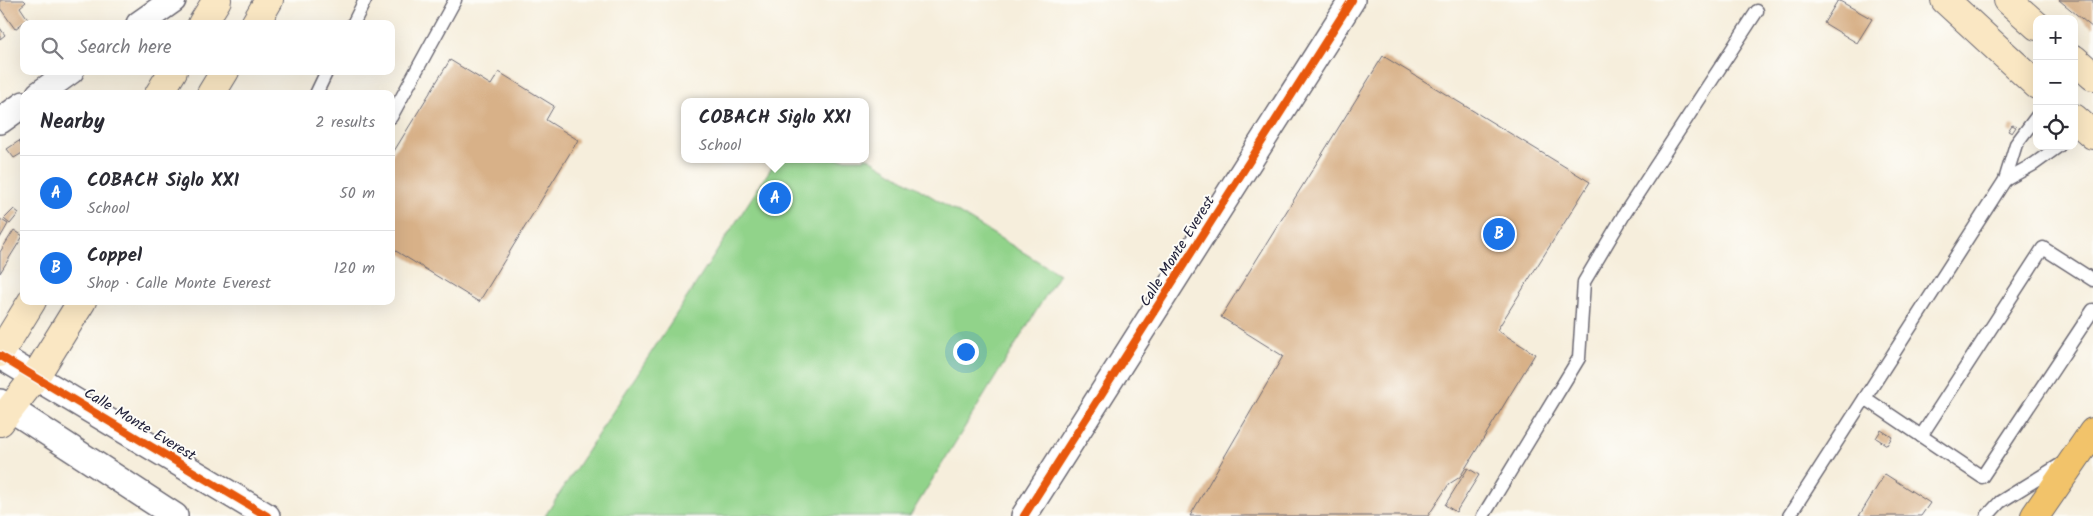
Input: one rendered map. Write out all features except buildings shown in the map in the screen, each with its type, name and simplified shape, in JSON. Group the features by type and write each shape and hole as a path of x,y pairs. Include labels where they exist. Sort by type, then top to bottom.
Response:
{"main road":[{"path":"204,20 216,0"},
{"path":"256,20 269,0"},
{"path":"1945,0 2033,80"},
{"path":"2008,0 2033,22"},
{"path":"2075,60 2093,76"},
{"path":"161,90 171,75"},
{"path":"213,90 223,75"},
{"path":"0,354 30,305"},
{"path":"4,411 35,377 80,305"},
{"path":"2035,516 2093,432"}],"street":[{"path":"145,20 173,0"},
{"name":"Calle Monte Everest","path":"1024,516 1352,0"},
{"path":"45,90 65,75"},
{"path":"0,121 20,107"},
{"name":"Calle Monte Everest","path":"0,354 253,513"},
{"path":"4,411 175,516"}],"lane":[{"path":"354,20 365,0"},
{"path":"395,110 455,0"},
{"path":"1483,516 1579,358 1584,282 1625,214 1757,11"},
{"path":"318,90 326,75"},
{"path":"1789,516 2005,180 2016,144 2033,121"},
{"path":"2005,180 2034,164 2053,150"},
{"path":"1921,436 2043,248 2093,280"},
{"path":"1864,398 1982,477 2093,310"},
{"path":"1987,516 2000,502 2076,455"}],"green space":[{"path":"869,158 1059,274 910,516 545,516 774,163 869,163"}],"cycle path":[{"path":"1024,516 1352,0"},
{"path":"0,356 267,516"}],"place":[{"name":"COBACH Siglo XXI","path":"775,198"},
{"name":"Coppel","path":"1499,234"}]}
